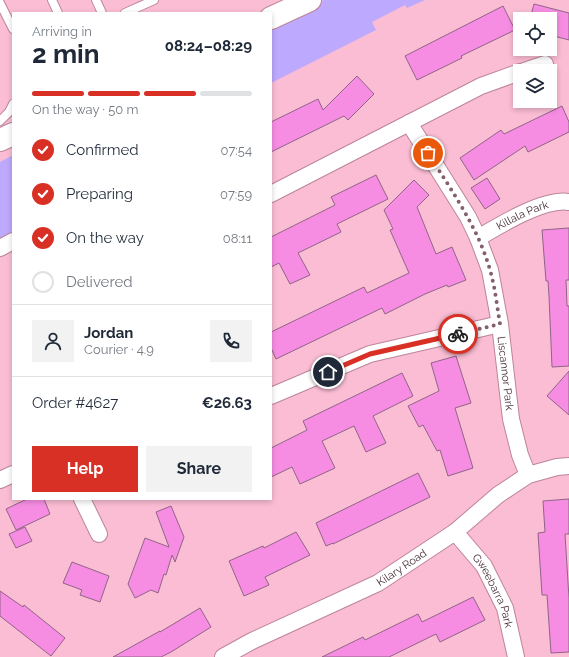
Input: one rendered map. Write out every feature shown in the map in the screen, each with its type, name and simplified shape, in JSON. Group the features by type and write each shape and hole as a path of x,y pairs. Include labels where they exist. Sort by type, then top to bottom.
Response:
{"main road":[{"path":"272,18 310,0"},
{"path":"0,140 12,134"}],"street":[{"path":"272,193 481,86 513,75"},
{"name":"Liscannor Park","path":"409,123 468,217 490,270 500,324 511,419 520,454 528,475"},
{"name":"Killala Park","path":"478,238 520,215 549,203 569,202"},
{"path":"0,248 12,241"},
{"path":"272,396 370,354 500,324"},
{"name":"Kilary Road","path":"223,657 252,641 378,583 455,532 498,495 528,475 557,467 569,466"},
{"path":"0,480 12,474"},
{"path":"82,500 99,534"},
{"name":"Gweebarra Park","path":"455,532 484,566 505,608 516,657"}],"lane":[{"path":"52,0 58,12"},
{"path":"96,0 102,12"},
{"path":"127,12 154,0"},
{"path":"0,3 12,27"},
{"path":"0,121 9,112 12,106"}],"shaded area":[{"path":"324,0 425,0 407,8 405,5 372,22 376,30 272,82 272,26"},
{"path":"12,156 12,233 0,240 0,162"}],"building":[{"path":"534,4 569,13 569,40 557,37 557,12 532,12"},
{"path":"503,6 513,26 513,31 461,56 462,58 417,80 405,56"},
{"path":"357,76 374,94 348,120 344,116 272,152 272,122 318,99 323,110"},
{"path":"562,106 569,122 569,132 528,152 525,146 474,180 460,158 501,130 504,134"},
{"path":"376,175 388,199 337,224 341,232 298,253 310,275 290,284 279,263 272,266 272,236 335,205 331,197"},
{"path":"487,178 500,199 485,209 471,188"},
{"path":"414,180 429,195 417,207 436,254 452,247 466,280 448,287 447,285 425,294 385,314 382,308 276,359 272,350 272,332 364,287 367,293 409,273 390,230 393,229 384,210"},
{"path":"569,228 569,280 566,280 567,306 569,306 569,366 552,367 548,281 546,281 542,230"},
{"path":"456,356 471,403 455,408 473,468 448,476 440,450 437,451 423,425 419,427 408,406 439,391 431,363"},
{"path":"569,371 569,415 547,396"},
{"path":"402,373 413,396 373,416 386,443 366,452 354,426 322,441 335,468 300,484 292,467 272,477 272,448 307,430 303,421"},
{"path":"418,473 430,497 326,546 316,523"},
{"path":"569,499 569,534 565,534 569,598 569,652 551,653 547,595 542,595 538,533 545,532 543,501"},
{"path":"25,500 44,500 50,514 16,530 6,509"},
{"path":"171,506 184,537 175,562 172,555 166,575 164,574 158,593 151,590 135,598 128,584 145,538 169,547 156,512"},
{"path":"25,527 32,541 16,548 9,534"},
{"path":"296,532 310,555 265,577 269,585 244,596 229,561 263,546 264,548"},
{"path":"72,562 109,576 100,602 80,595 82,590 63,583"},
{"path":"0,591 23,607 24,605 65,638 51,656 0,616"},
{"path":"473,597 485,620 440,642 436,634 389,657 322,657 363,637 365,640 418,614 422,622"},
{"path":"200,608 211,627 171,652 161,657 113,657 160,632"}],"way so far":[{"path":"428,153 468,217 478,238 490,270 500,324 458,334"}],"route":[{"path":"328,372 370,354 458,334"}]}
